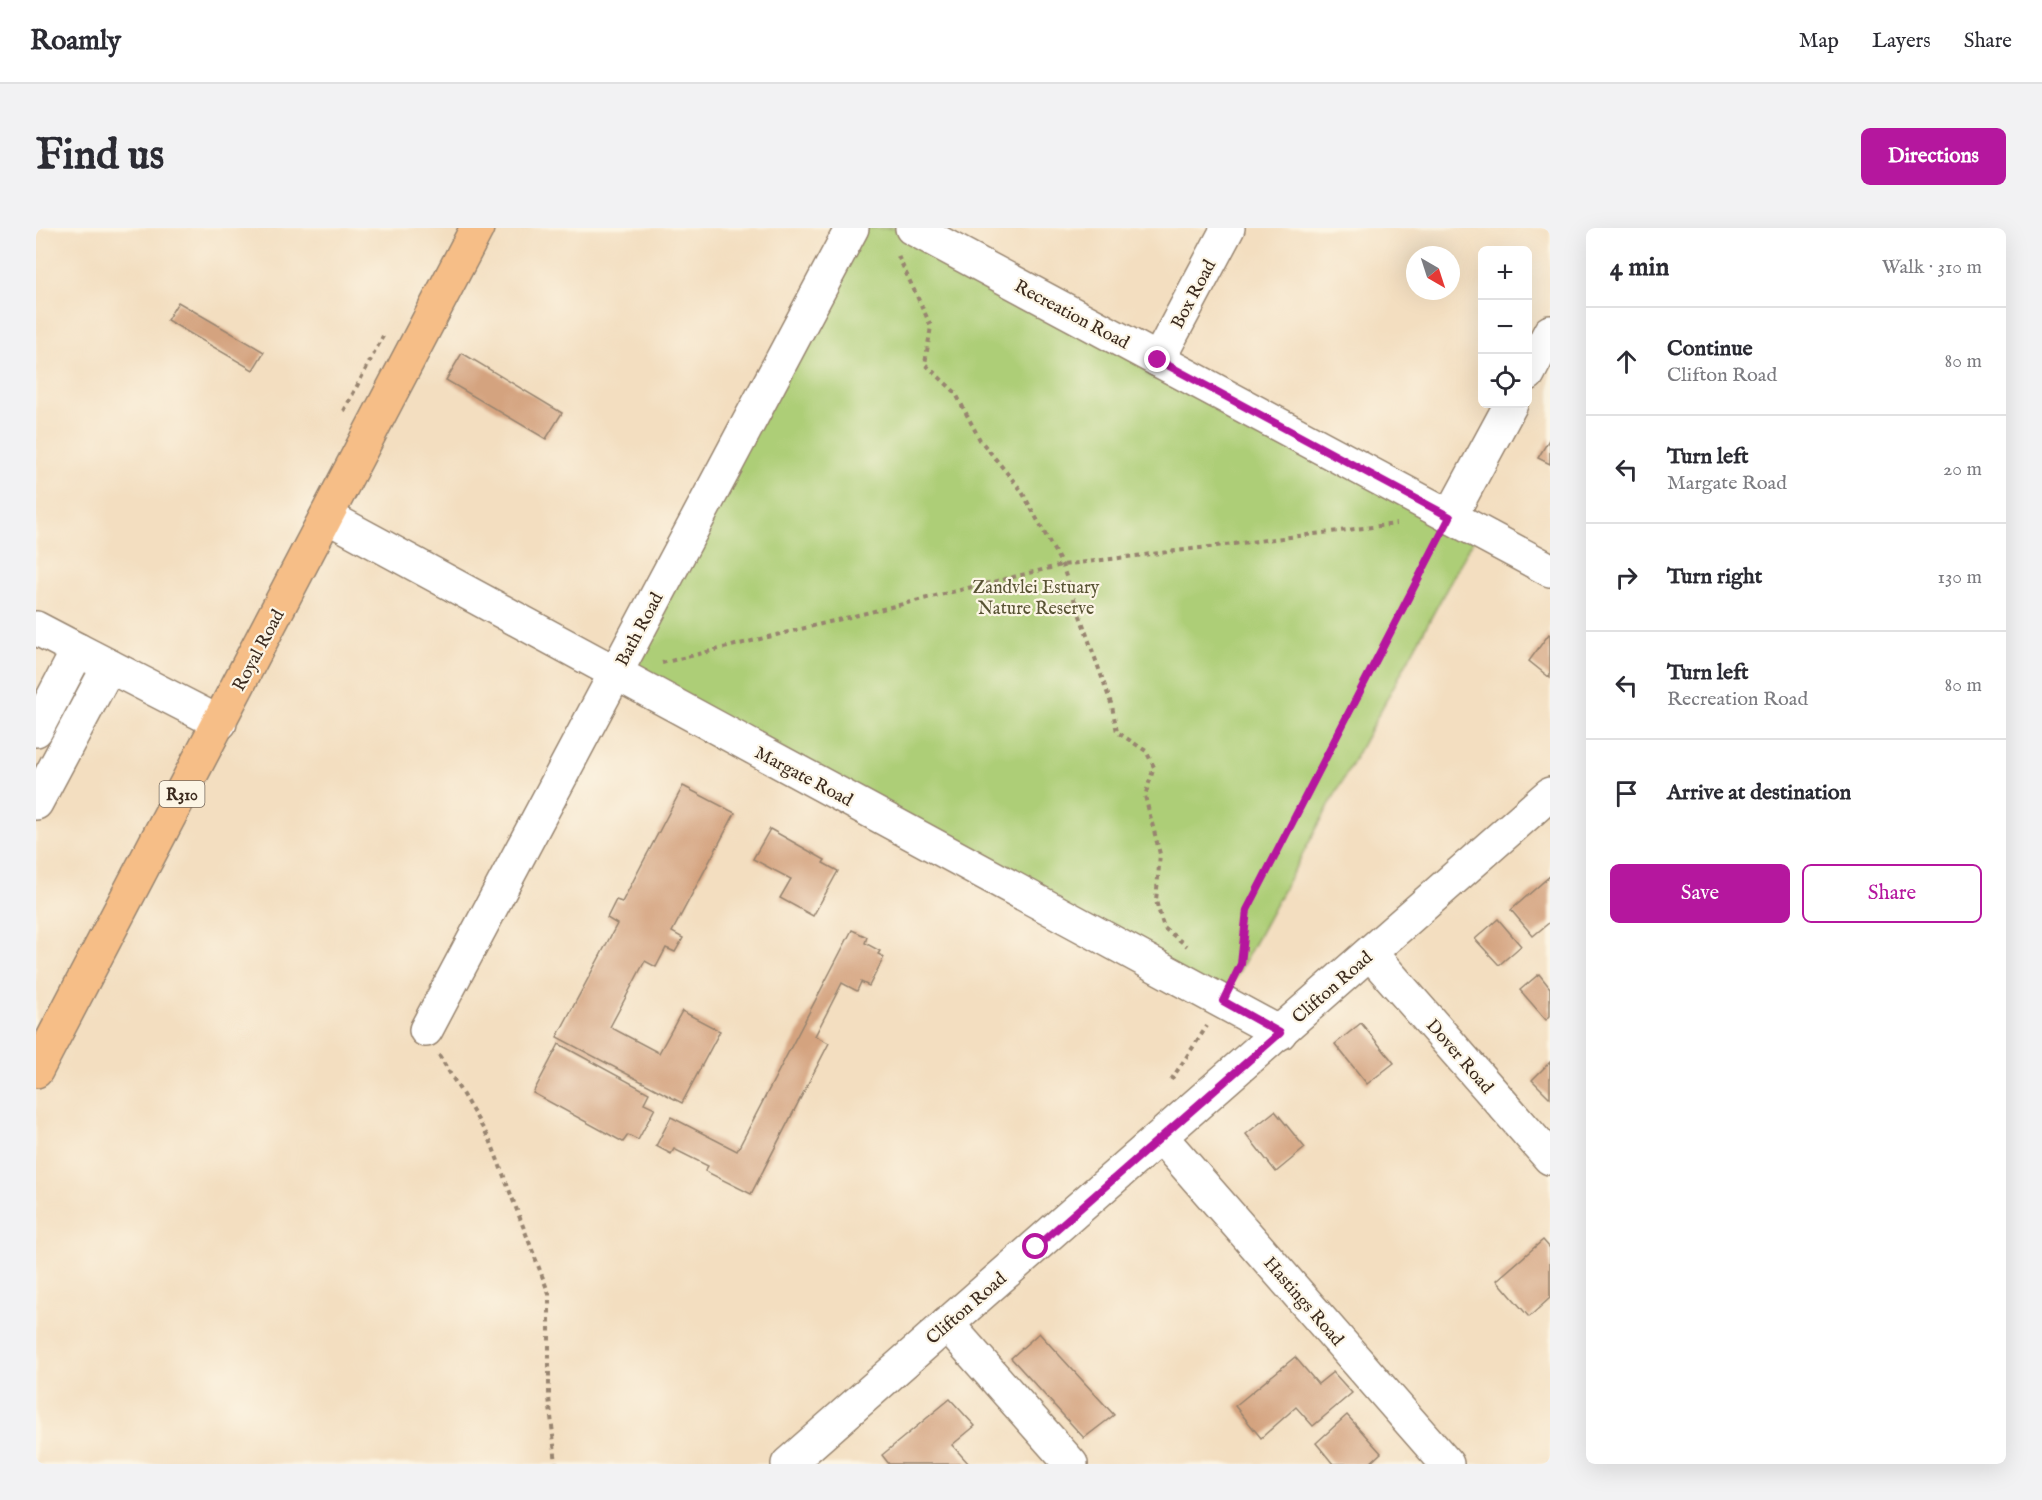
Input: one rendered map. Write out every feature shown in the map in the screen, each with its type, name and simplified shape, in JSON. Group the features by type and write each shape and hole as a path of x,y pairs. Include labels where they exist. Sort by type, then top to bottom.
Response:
{"main road":[{"name":"Royal Road","path":"36,1071 477,228"}],"street":[{"name":"Bath Road","path":"426,1030 852,228"},
{"name":"Box Road","path":"1158,360 1228,228"},
{"name":"Recreation Road","path":"903,238 1158,360 1550,570"},
{"path":"1532,365 1550,332"},
{"path":"1450,517 1510,408"},
{"name":"Margate Road","path":"328,516 615,674 1280,1033"},
{"path":"37,631 220,723"},
{"path":"36,730 78,650"},
{"path":"36,803 109,666"},
{"name":"Clifton Road","path":"788,1464 1550,795"},
{"name":"Dover Road","path":"1370,953 1550,1158"},
{"name":"Hastings Road","path":"1161,1137 1447,1464"},
{"path":"947,1324 1071,1464"}],"path":[{"path":"903,238 931,326 925,364 955,392 980,440 1021,490 1062,565 1112,706 1117,732 1146,751 1154,767 1145,796 1160,854 1156,901 1164,928 1189,947"},
{"path":"1171,1080 1223,1001 1241,964 1247,910 1450,517"},
{"path":"661,663 1062,565 1403,523"},
{"path":"426,1030 455,1085 490,1140 549,1294 549,1397 556,1464"}],"green space":[{"name":"Zandvlei Estuary Nature Reserve","path":"852,228 912,228 1478,531 1223,1001 615,674"}],"building":[{"path":"178,302 264,352 253,370 167,320"},
{"path":"462,353 562,413 546,439 446,380"},
{"path":"1550,438 1550,464 1538,458"},
{"path":"1550,635 1550,678 1529,661"},
{"path":"683,786 735,813 672,932 683,938 675,952 666,948 656,967 645,961 610,1027 659,1053 682,1011 720,1031 682,1103 557,1037 617,924 607,918 616,900 622,902"},
{"path":"770,829 825,860 823,863 838,871 813,916 780,898 791,879 753,859"},
{"path":"1550,876 1550,922 1533,936 1511,910"},
{"path":"1498,919 1521,946 1499,965 1475,939"},
{"path":"852,930 867,937 865,943 880,951 878,954 884,957 869,986 861,982 857,991 842,983 815,1036 829,1043 751,1194 705,1171 708,1166 674,1149 671,1154 656,1146 671,1117 737,1151"},
{"path":"1539,974 1550,988 1550,1016 1546,1020 1520,990"},
{"path":"1361,1023 1394,1063 1367,1084 1335,1044"},
{"path":"559,1044 649,1093 644,1103 655,1108 638,1140 628,1135 623,1142 533,1093"},
{"path":"1550,1062 1550,1098 1532,1080"},
{"path":"1275,1111 1305,1148 1276,1172 1246,1134"},
{"path":"1543,1240 1550,1248 1550,1298 1529,1317 1497,1280"},
{"path":"1039,1333 1114,1415 1084,1438 1011,1358"},
{"path":"1295,1357 1318,1384 1333,1372 1352,1393 1313,1426 1296,1407 1261,1438 1235,1406"},
{"path":"950,1399 975,1426 952,1445 969,1464 889,1464 882,1455"},
{"path":"1347,1415 1381,1453 1369,1464 1333,1464 1316,1443"}],"route":[{"path":"1036,1247 1280,1033 1223,1001 1241,964 1247,910 1450,517 1158,360"}]}
